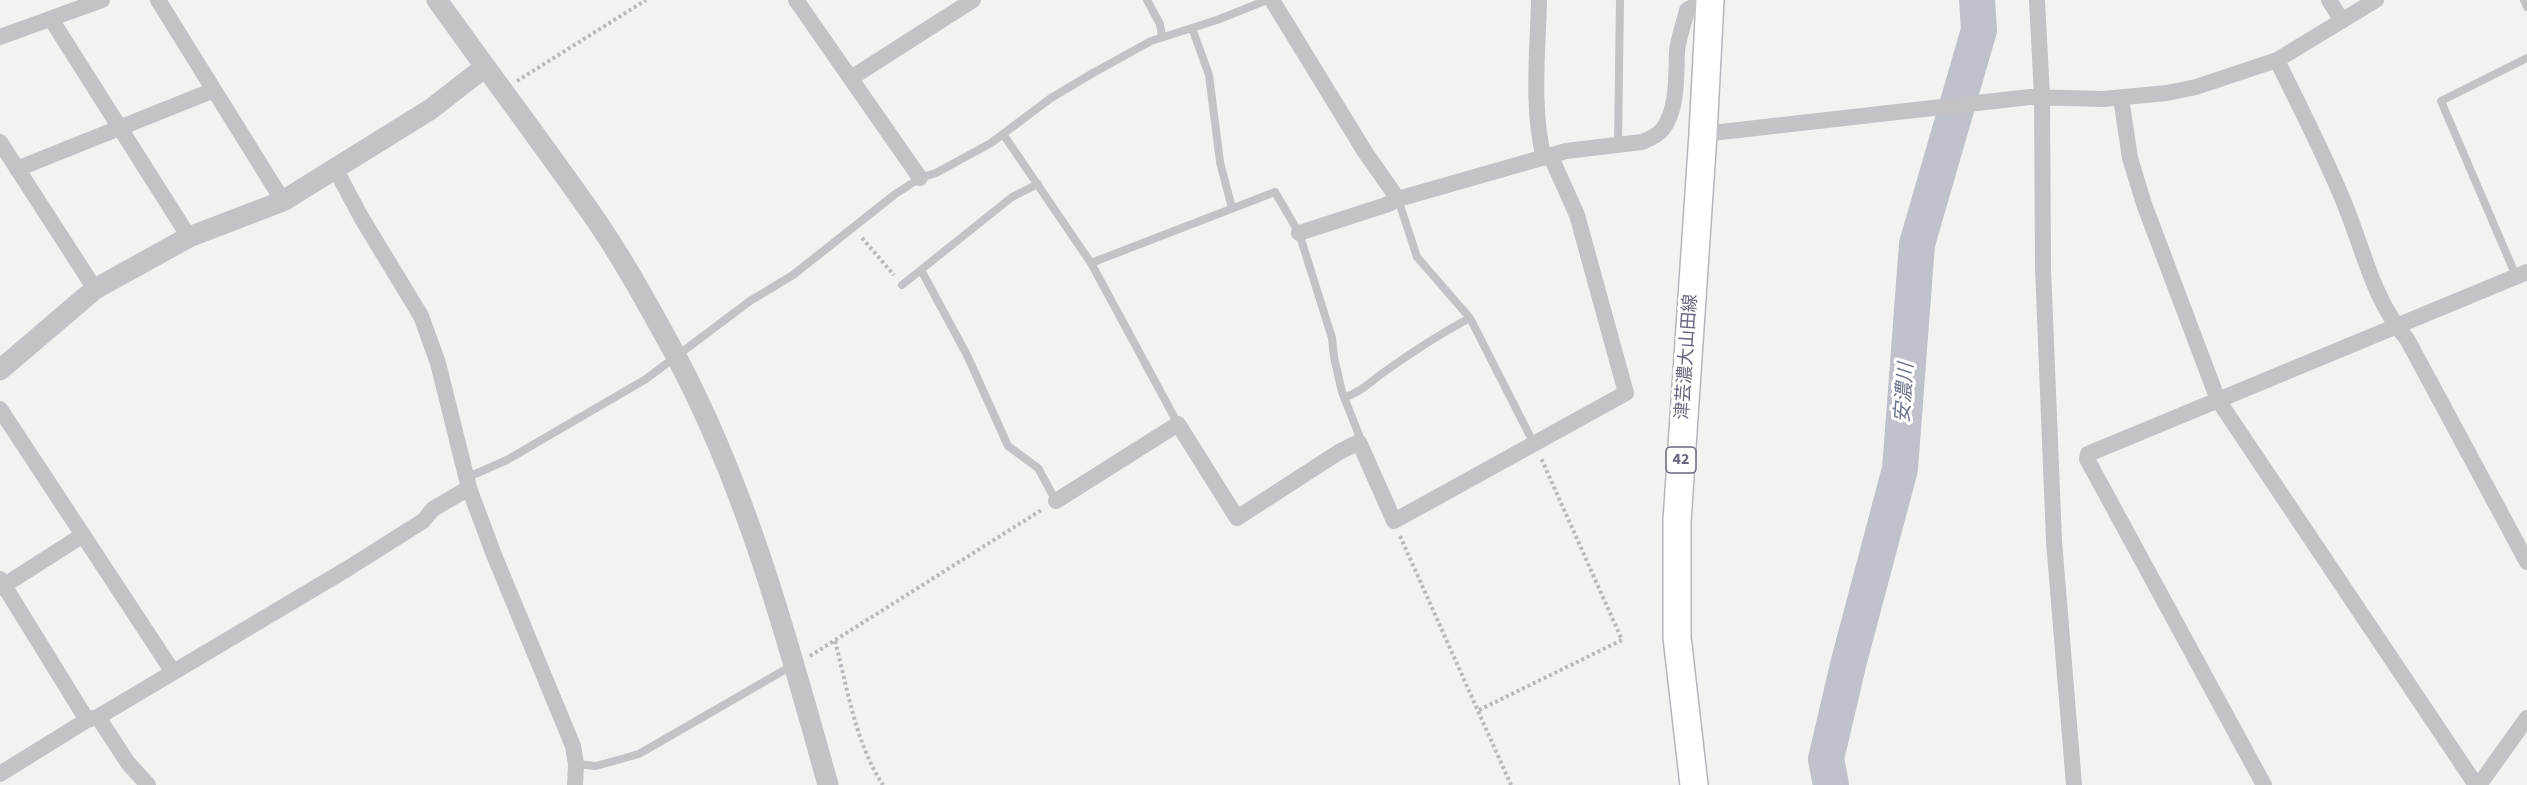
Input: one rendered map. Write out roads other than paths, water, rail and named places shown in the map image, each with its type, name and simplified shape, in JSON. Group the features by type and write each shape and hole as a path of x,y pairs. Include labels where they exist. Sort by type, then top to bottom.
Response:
{"main road":[{"name":"津芸濃大山田線","path":"1694,785 1677,637 1677,521 1712,133 1710,0"}],"street":[{"path":"0,37 102,0"},
{"path":"158,0 283,201"},
{"path":"437,0 590,211 632,278 676,356 754,532 828,785"},
{"path":"796,0 920,178"},
{"path":"851,78 973,0"},
{"path":"1272,0 1365,152 1398,199"},
{"path":"1056,501 1178,424 1237,518 1359,442 1394,521 1533,442 1626,393 1577,215 1540,144 1539,0"},
{"path":"1299,233 1398,199 1566,152 1642,142 1663,129 1670,116 1678,61 1677,51 1687,10 1705,0"},
{"path":"2037,0 2036,97 2054,541 2074,785"},
{"path":"2329,0 2342,21"},
{"path":"1712,133 2036,97 2121,98 2167,93 2196,87 2277,60 2376,0"},
{"path":"51,19 189,237"},
{"path":"2277,60 2347,210 2373,281 2395,326 2407,339 2527,562"},
{"path":"0,370 95,289 189,237 283,201 431,109 485,67"},
{"path":"17,169 214,90"},
{"path":"2121,98 2130,158 2144,204 2218,400 2478,785 2527,718"},
{"path":"0,142 95,289"},
{"path":"336,170 420,316 438,363 468,483 498,565 573,746 576,764 575,785"},
{"path":"2264,785 2087,459 2088,454 2522,274"},
{"path":"0,409 173,672"},
{"path":"2,768 173,672 346,569 423,521 433,509 468,483"},
{"path":"83,535 1,584 93,718 148,785"}],"lane":[{"path":"1147,0 1160,24 1162,37"},
{"path":"468,483 646,379 750,301 793,274 894,195 920,178 936,173 1003,134 1052,98 1151,41 1267,0"},
{"path":"1618,144 1620,0"},
{"path":"2524,0 2527,7"},
{"path":"1192,28 1209,75 1220,162 1232,208"},
{"path":"2522,274 2441,101 2527,58"},
{"path":"1003,134 1091,263 1178,424"},
{"path":"902,285 1012,197 1038,184"},
{"path":"1091,263 1275,192 1299,233 1332,338 1334,357 1359,435 1359,442"},
{"path":"1398,199 1417,257 1470,318 1533,442"},
{"path":"921,270 967,355 1008,446 1038,468 1056,501"},
{"path":"1345,397 1358,393 1364,386 1402,359 1470,318"},
{"path":"576,764 596,766 639,754 794,665"}],"waterway":[{"name":"安濃川","path":"1831,785 1826,759 1849,661 1900,469 1917,244 1979,30 1977,0"}]}
